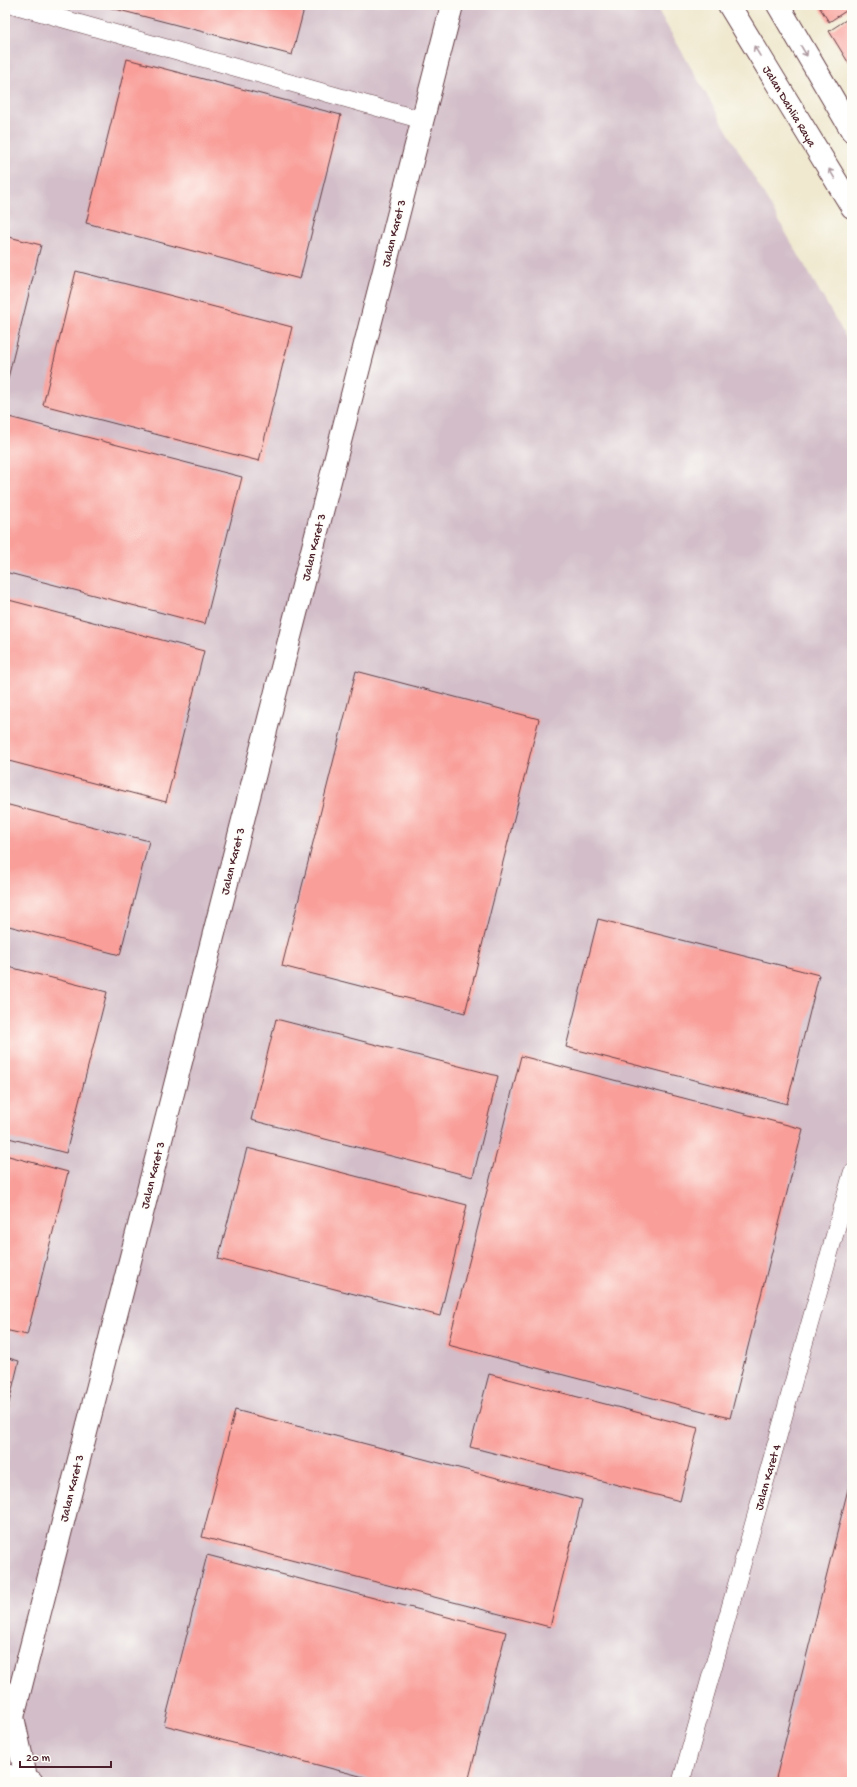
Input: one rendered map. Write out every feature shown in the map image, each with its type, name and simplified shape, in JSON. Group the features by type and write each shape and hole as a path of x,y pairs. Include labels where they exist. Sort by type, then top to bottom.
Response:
{"street":[{"name":"Jalan Karet 3","path":"29,1782 9,1722 452,5"},
{"name":"Jalan Dahlia Raya","path":"729,5 852,207"},
{"path":"778,5 852,131"},
{"path":"5,1775 29,1782"}],"lane":[{"path":"14,5 422,120"},
{"name":"Jalan Karet 4","path":"681,1782 852,1173"}],"shaded area":[{"path":"5,5 655,5 852,348 852,1782 5,1782"}],"building":[{"path":"100,5 305,5 292,55"},
{"path":"818,5 852,5 852,7 829,22"},
{"path":"852,16 852,66 851,67 829,31"},
{"path":"127,59 341,115 300,279 86,223"},
{"path":"5,236 41,245 6,386 5,386"},
{"path":"76,271 292,327 259,461 43,405"},
{"path":"5,416 242,477 205,624 5,572"},
{"path":"5,599 204,651 166,802 5,760"},
{"path":"356,671 539,719 465,1013 282,966"},
{"path":"5,804 149,841 120,955 5,925"},
{"path":"598,919 819,975 787,1104 566,1047"},
{"path":"5,966 107,992 66,1153 5,1137"},
{"path":"276,1019 498,1076 473,1177 251,1120"},
{"path":"521,1056 803,1129 730,1418 448,1345"},
{"path":"247,1148 467,1205 440,1316 218,1259"},
{"path":"5,1155 68,1172 27,1335 5,1330"},
{"path":"5,1357 19,1361 6,1415 5,1415"},
{"path":"489,1374 698,1428 680,1501 470,1447"},
{"path":"235,1410 582,1500 550,1627 202,1537"},
{"path":"851,1477 852,1782 775,1782"},
{"path":"207,1555 506,1632 468,1782 383,1782 164,1725"}]}
